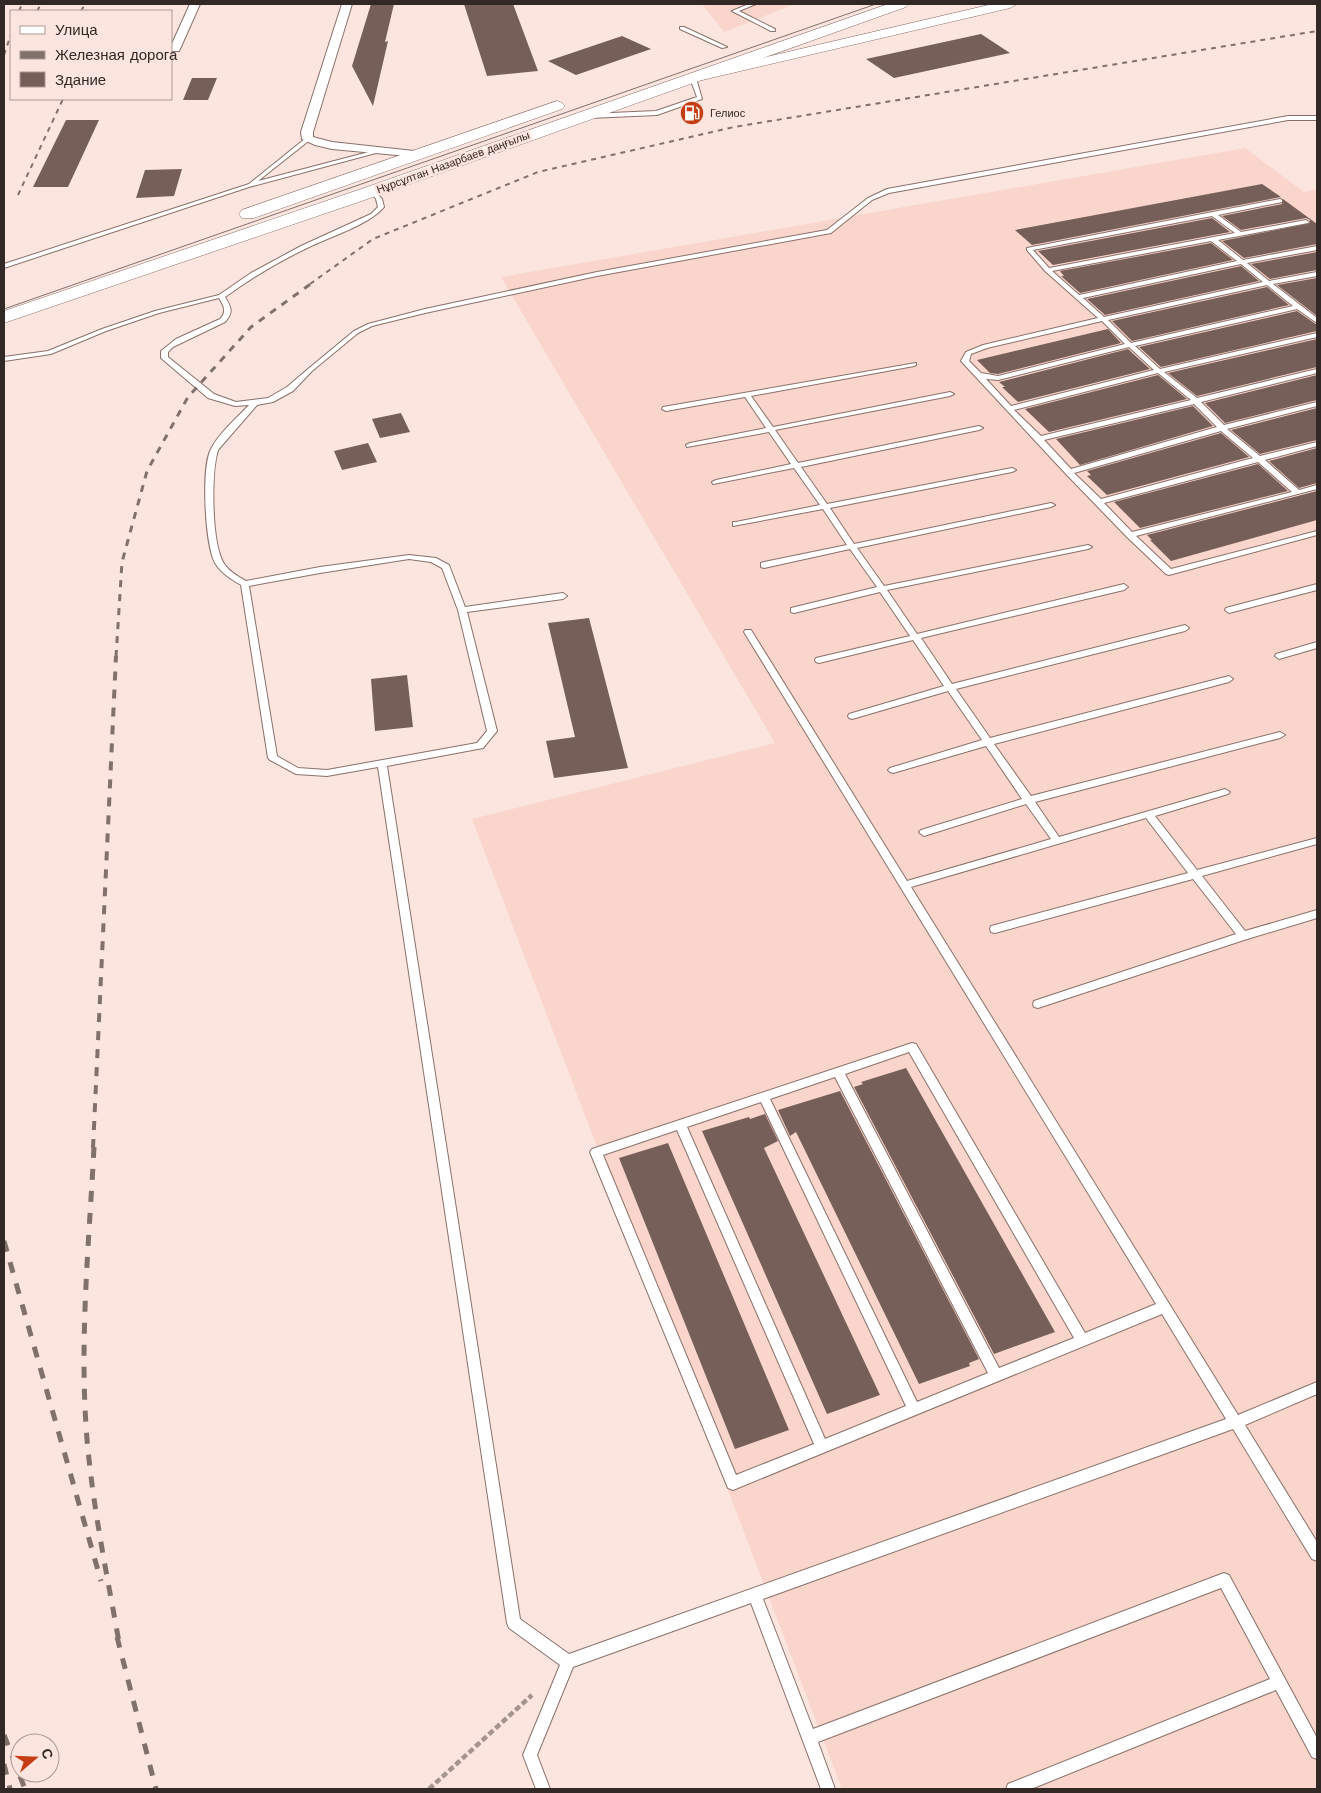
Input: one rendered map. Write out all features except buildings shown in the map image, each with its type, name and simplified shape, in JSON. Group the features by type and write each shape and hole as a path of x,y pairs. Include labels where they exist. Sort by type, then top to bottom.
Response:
{"main road":[{"name":"Нұрсұлтан Назарбаев даңғылы","path":"4,317 373,191 901,4"},
{"path":"693,78 1010,4"},
{"path":"757,36 780,28"},
{"path":"706,54 740,42"},
{"name":"Нұрсұлтан Назарбаев даңғылы","path":"236,218 574,100"}],"street":[{"path":"174,49 195,4"},
{"path":"346,4 307,132 308,139 326,144 414,155"}],"lane":[{"path":"730,4 735,11 780,28"},
{"path":"735,11 753,4"},
{"path":"682,28 724,47"},
{"path":"221,296 228,307 227,316 218,324 171,343 164,351 165,358 211,396 234,404 255,403 270,400 290,389 356,332 370,325 425,310 597,274 829,232 870,199 886,190 1288,118 1317,118"},
{"path":"247,186 308,139"},
{"path":"4,266 247,186 384,150"},
{"path":"4,360 49,353 104,330 157,312 221,296 253,274 302,247 373,215 381,207 379,199 373,191"},
{"path":"1280,201 1029,249 1047,270 1159,371 1196,401 1222,428 1298,493"},
{"path":"1213,214 1240,234"},
{"path":"1047,270 1306,222"},
{"path":"1212,240 1317,321"},
{"path":"1078,297 1317,248"},
{"path":"1317,274 1268,283 985,346 968,353 965,361 1069,472 1169,572 1317,533"},
{"path":"976,374 988,378 998,378 1130,345 1298,307"},
{"path":"213,315 227,316"},
{"path":"1009,409 1159,371 1317,335"},
{"path":"666,409 914,364"},
{"path":"1039,439 1317,371"},
{"path":"690,445 950,394"},
{"path":"747,395 1057,841"},
{"path":"245,584 273,758 296,771 327,773 382,765 480,746 492,731 462,610 446,567 433,560 409,557 320,570 245,584 228,574 217,558 212,524 210,482 214,450 255,403"},
{"path":"1069,472 1222,428 1317,404"},
{"path":"716,482 979,428"},
{"path":"1099,502 1317,444"},
{"path":"736,524 1012,470"},
{"path":"1130,535 1317,487"},
{"path":"764,565 1051,505"},
{"path":"794,610 882,589 1088,547"},
{"path":"819,660 1124,587"},
{"path":"1229,610 1317,587"},
{"path":"462,610 563,596"},
{"path":"852,716 950,688 1185,628"},
{"path":"748,632 1317,1554"},
{"path":"1279,656 1317,645"},
{"path":"893,770 988,742 1229,679"},
{"path":"924,832 1029,800 1280,735"},
{"path":"382,765 514,1623 568,1662"},
{"path":"904,885 1225,792"},
{"path":"1149,814 1243,936"},
{"path":"995,929 1317,841"},
{"path":"1038,1004 1243,936 1317,914"},
{"path":"1082,1340 912,1047 596,1152 733,1483 1164,1307"},
{"path":"838,1072 996,1375"},
{"path":"764,1097 914,1409"},
{"path":"680,1124 822,1447"},
{"path":"543,1789 530,1755 568,1662 1236,1422 1317,1388"},
{"path":"809,1738 1224,1580 1317,1752"},
{"path":"755,1595 828,1789"},
{"path":"1013,1789 1280,1682"}],"path":[{"path":"430,1789 539,1689"}],"shaded area":[{"path":"702,4 795,4 724,32"},
{"path":"1245,148 1304,192 1317,189 1317,1789 842,1789 472,819 775,743 501,277"}],"tram line":[{"path":"4,309 876,4"}],"railway":[{"path":"19,10 22,4"},
{"path":"38,10 41,4"},
{"path":"82,10 85,4"},
{"path":"310,284 373,239 538,172 734,127 1317,31"},
{"path":"4,55 10,37"},
{"path":"18,195 63,100"},
{"path":"116,657 122,562 147,471 188,397 251,327 312,283"},
{"path":"93,1148 116,656"},
{"path":"94,1147 84,1330 85,1403 93,1490 119,1642"},
{"path":"4,1241 101,1581"},
{"path":"117,1637 156,1789"},
{"path":"4,1735 25,1789"},
{"path":"4,1764 10,1789"}],"place":[{"name":"Гелиос","path":"692,113"}]}
